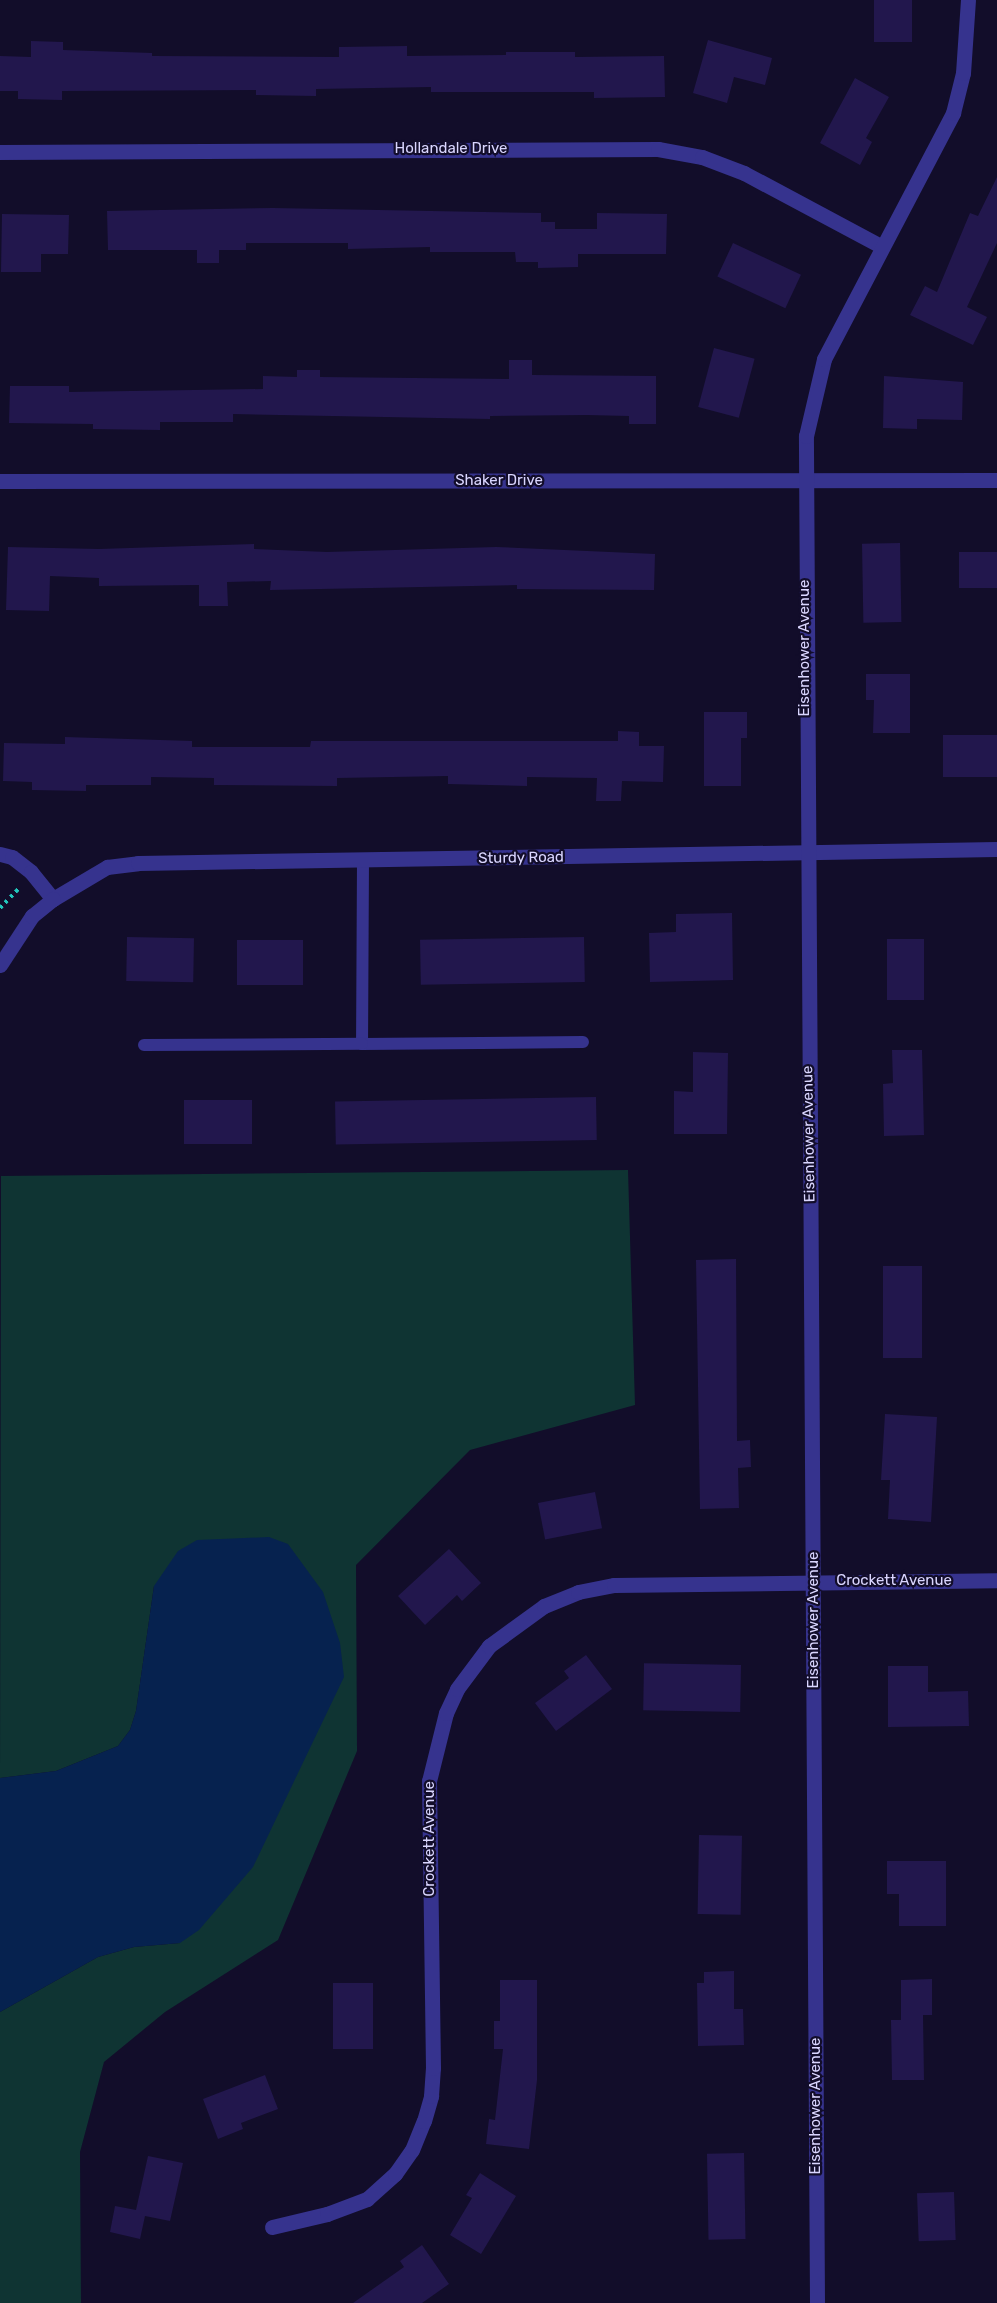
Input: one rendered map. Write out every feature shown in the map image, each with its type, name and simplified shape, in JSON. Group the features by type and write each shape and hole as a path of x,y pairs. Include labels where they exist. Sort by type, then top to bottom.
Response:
{"street":[{"name":"Eisenhower Avenue","path":"818,2303 814,1581 806,854 804,481 806,435 824,359 952,113 963,73 968,0"},
{"name":"Hollandale Drive","path":"0,152 658,149 702,157 744,173 881,246"},
{"name":"Shaker Drive","path":"0,482 997,480"},
{"name":"Sturdy Road","path":"0,965 32,916 53,899 92,874 123,864 997,849"},
{"path":"0,854 12,857 31,872 53,899"},
{"name":"Crockett Avenue","path":"272,2227 327,2214 367,2199 394,2174 412,2150 424,2121 433,2068 429,1781 446,1713 458,1689 489,1646 544,1606 578,1592 614,1585 997,1580"}],"lane":[{"path":"362,1044 363,860"},
{"path":"144,1045 583,1042"}],"green space":[{"path":"628,1170 635,1405 470,1450 356,1565 357,1751 278,1940 165,2012 104,2062 80,2152 81,2303 0,2303 0,2012 98,1957 134,1947 180,1943 154,1586 136,1711 130,1730 118,1746 56,1771 0,1778 1,1176"}],"water":[{"path":"269,1537 288,1544 323,1592 340,1643 344,1677 253,1867 199,1930 180,1943 134,1947 98,1957 0,2012 0,1778 56,1771 118,1746 130,1730 136,1711 154,1586 178,1551 197,1540"}],"building":[{"path":"874,0 912,0 912,42 874,42"},
{"path":"708,40 772,58 765,85 734,77 727,103 693,93"},
{"path":"31,41 63,42 63,50 152,53 152,56 339,57 339,47 407,46 407,56 575,52 575,57 664,56 665,97 594,98 594,92 431,92 431,87 316,89 316,96 256,95 256,90 62,91 62,100 18,99 18,91 0,91 0,56 31,57"},
{"path":"855,78 889,97 866,138 872,142 860,165 820,143"},
{"path":"997,177 997,243 967,307 987,317 973,345 910,315 925,286 937,292 970,213 978,216"},
{"path":"273,208 541,213 541,222 555,222 555,229 597,229 597,213 667,214 666,254 578,254 578,267 538,268 538,262 516,262 515,252 430,252 430,247 348,249 348,243 246,243 246,250 219,250 219,263 197,263 197,250 108,250 107,211"},
{"path":"2,214 69,215 68,254 41,254 41,272 1,272"},
{"path":"733,243 801,275 785,308 717,277"},
{"path":"714,348 755,359 739,418 698,407"},
{"path":"509,360 532,360 532,375 656,376 656,424 629,424 629,416 587,415 490,416 490,419 233,414 233,422 160,422 160,430 93,429 93,424 9,423 10,386 69,386 69,392 263,389 263,376 297,377 297,370 320,370 320,377 509,379"},
{"path":"884,376 963,382 962,420 917,419 917,429 883,428"},
{"path":"900,543 901,622 863,623 862,544"},
{"path":"254,544 254,549 327,552 496,547 655,554 654,590 517,589 517,585 270,590 271,581 227,582 228,606 199,606 199,585 99,586 99,578 50,576 49,611 6,610 8,547 99,549"},
{"path":"959,552 997,552 997,588 959,588"},
{"path":"866,674 910,674 910,733 873,733 874,700 866,700"},
{"path":"704,712 747,712 747,738 741,738 741,786 704,786"},
{"path":"618,731 639,732 639,746 664,746 663,782 622,781 621,801 596,801 597,778 527,777 527,786 448,784 448,776 337,778 337,786 214,785 214,778 151,777 151,785 86,785 86,791 32,790 32,782 3,781 4,743 65,744 65,737 192,741 192,747 310,747 311,741 618,741"},
{"path":"943,735 997,735 997,777 943,777"},
{"path":"732,913 733,980 650,982 649,933 676,932 676,914"},
{"path":"127,937 194,938 193,982 126,981"},
{"path":"584,937 585,982 421,985 420,940"},
{"path":"887,939 924,939 924,1000 887,1000"},
{"path":"237,940 303,940 303,985 237,985"},
{"path":"892,1050 922,1050 924,1135 884,1136 883,1084 893,1083"},
{"path":"693,1052 728,1053 727,1134 674,1134 674,1091 693,1092"},
{"path":"596,1097 597,1140 336,1145 335,1102"},
{"path":"184,1100 252,1100 252,1144 184,1144"},
{"path":"736,1259 737,1441 750,1440 751,1467 738,1468 739,1508 700,1509 696,1260"},
{"path":"883,1266 922,1266 922,1358 883,1358"},
{"path":"885,1414 937,1417 931,1522 888,1519 890,1480 881,1480"},
{"path":"595,1492 602,1528 545,1539 538,1503"},
{"path":"449,1549 481,1583 462,1601 457,1595 425,1625 398,1596"},
{"path":"586,1655 612,1689 556,1731 535,1703 569,1678 564,1671"},
{"path":"644,1663 741,1665 740,1712 643,1710"},
{"path":"888,1666 928,1666 928,1692 968,1691 969,1726 888,1727"},
{"path":"699,1835 742,1836 741,1915 698,1914"},
{"path":"887,1861 946,1861 946,1926 899,1926 899,1894 887,1894"},
{"path":"734,1971 734,2009 743,2009 744,2045 698,2046 697,1983 704,1983 704,1972"},
{"path":"932,1979 932,2015 923,2015 924,2080 892,2080 891,2020 901,2020 901,1980"},
{"path":"500,1980 537,1980 537,2080 529,2149 486,2144 489,2119 495,2120 503,2049 494,2049 494,2021 500,2021"},
{"path":"333,1983 373,1983 373,2049 333,2049"},
{"path":"265,2075 278,2109 241,2123 243,2129 218,2139 203,2099"},
{"path":"744,2153 746,2239 709,2240 707,2154"},
{"path":"148,2156 183,2163 170,2221 145,2216 140,2239 110,2232 115,2206 136,2210"},
{"path":"480,2173 516,2196 481,2254 450,2235 472,2198 466,2195"},
{"path":"954,2192 956,2240 919,2241 917,2193"},
{"path":"422,2245 449,2284 422,2303 353,2303 404,2267 400,2261"}]}
